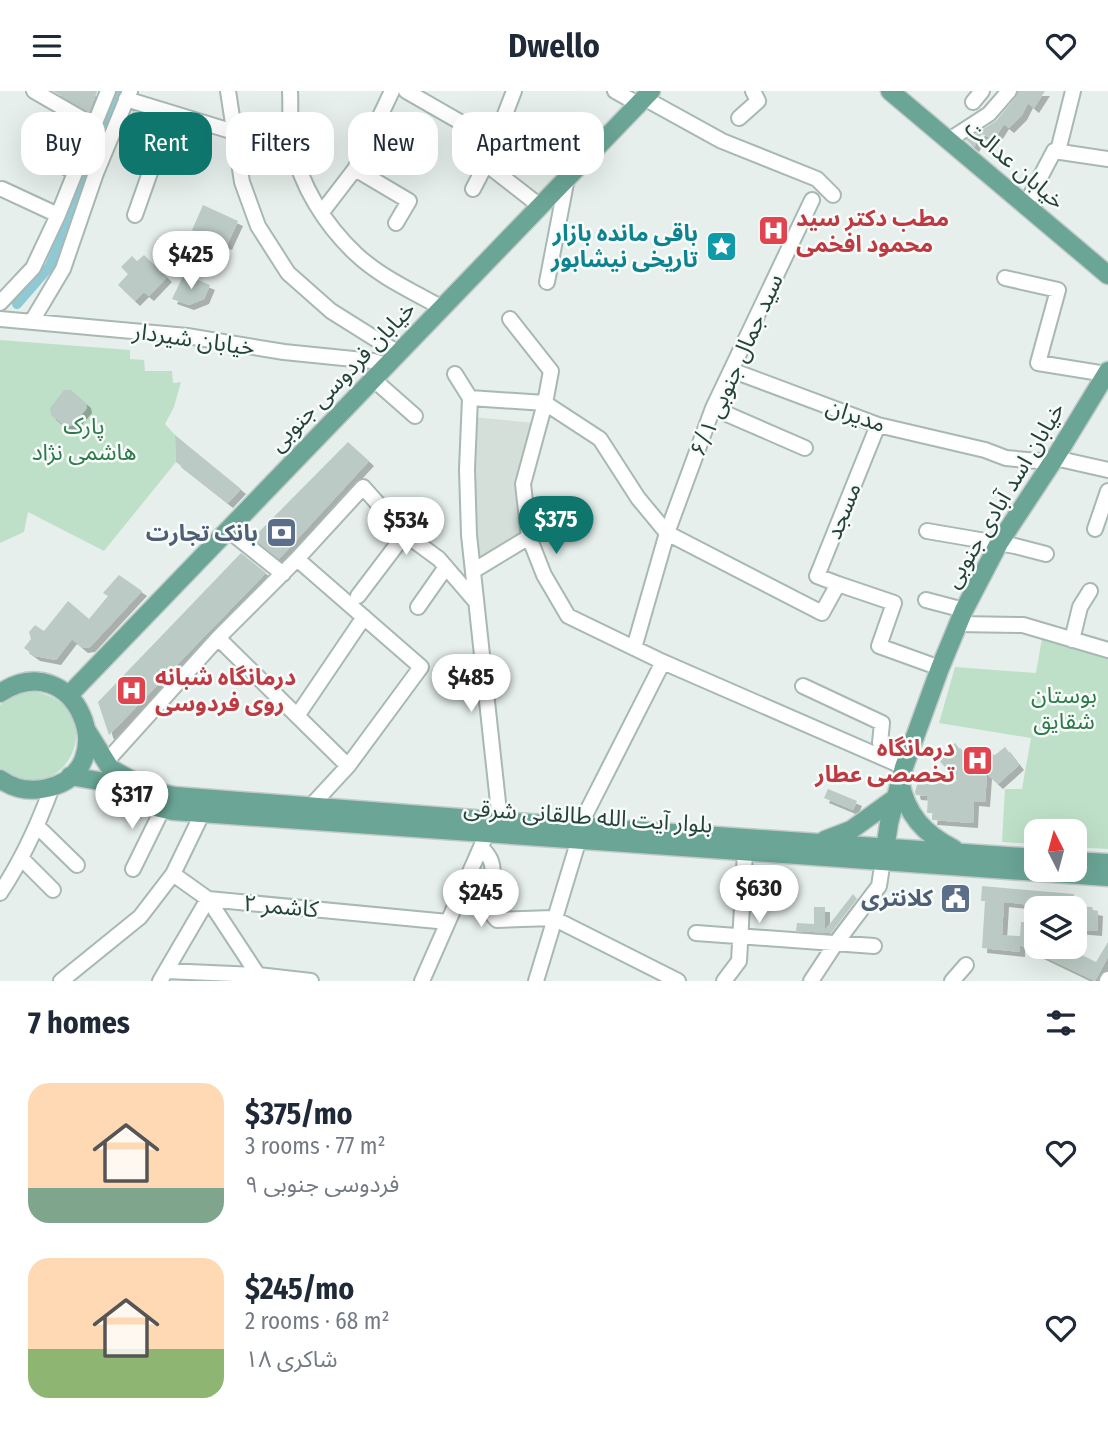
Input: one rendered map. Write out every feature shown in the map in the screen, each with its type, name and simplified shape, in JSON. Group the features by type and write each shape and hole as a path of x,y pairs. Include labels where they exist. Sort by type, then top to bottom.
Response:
{"main road":[{"name":"خیابان عدالت","path":"890,91 1108,275"},
{"name":"خیابان فردوسی جنوبی","path":"69,695 644,98"},
{"name":"خیابان اسد آبادی جنوبی","path":"884,854 894,799 960,617 999,543 1107,373"},
{"path":"0,693 30,682 57,687 69,695"},
{"name":"بلوار آیت الله طالقانی شرقی","path":"69,695 110,768 151,791 175,796 311,806 490,834"},
{"path":"3,784 37,790 52,787 70,776 84,755 87,731"},
{"path":"905,766 903,798 919,824 929,835 960,852"},
{"name":"بلوار آیت الله طالقانی شرقی","path":"70,776 105,782 147,805 203,812 490,834 579,833 819,843 884,854 1108,877"},
{"path":"819,843 850,830 894,799"},
{"name":"بلوار آیت الله طالقانی شرقی","path":"579,833 745,852 960,852 1024,857"},
{"path":"1087,861 1108,863"}],"street":[{"path":"34,91 70,112"},
{"path":"99,112 108,91"},
{"path":"228,91 231,112"},
{"path":"290,91 292,143 304,184 330,226 357,256 442,307"},
{"path":"382,112 392,91"},
{"path":"406,91 452,115"},
{"path":"506,112 514,91"},
{"path":"615,91 644,98 722,141 817,179 833,195"},
{"path":"739,118 758,101 753,91"},
{"path":"949,140 989,114 1009,91"},
{"path":"1058,151 1073,91"},
{"path":"32,321 63,269 96,173 128,95 169,112"},
{"path":"1025,206 1054,151 1108,159"},
{"path":"0,302 33,268 58,215 73,175"},
{"path":"135,215 149,175"},
{"path":"241,175 258,226 288,273 392,359"},
{"path":"322,212 350,175"},
{"path":"365,175 409,201 396,223"},
{"path":"473,189 480,175"},
{"path":"500,175 540,206"},
{"path":"547,282 567,178"},
{"path":"2,189 58,215"},
{"name":"سید جمال جنوبی ۶/۱","path":"634,648 667,533 713,408 812,200"},
{"path":"1005,278 1058,290 1038,363 1107,373"},
{"name":"خیابان شیردار","path":"0,319 221,340 284,352 373,361 392,359"},
{"path":"510,319 551,371 523,484 530,537 544,575 568,616 663,662 905,766"},
{"name":"مدیران","path":"731,370 878,425 985,450 1006,458 1038,461 1055,458 1108,470"},
{"path":"455,374 470,398 467,469 469,535 476,602 490,834 491,908 495,918 509,921 553,918 678,981"},
{"path":"373,379 415,415"},
{"path":"470,398 545,403 600,439 638,498 667,533 822,613 838,584 894,603 879,646 940,668"},
{"path":"713,408 805,448"},
{"name":"مسجد","path":"838,584 817,576 878,425"},
{"path":"106,762 218,638 283,574 363,487 405,534 446,567 476,602"},
{"path":"1095,529 1108,491"},
{"path":"228,530 283,574"},
{"path":"927,531 1046,554"},
{"path":"358,596 405,534"},
{"path":"473,571 530,537"},
{"path":"297,559 421,667 348,766 311,806"},
{"path":"418,607 446,567"},
{"path":"1072,640 1080,607 1090,591"},
{"path":"926,600 960,617 1023,625 1108,650"},
{"path":"297,716 364,617"},
{"path":"218,638 348,766"},
{"path":"536,981 579,833 663,662"},
{"path":"803,686 882,723 880,743 905,766"},
{"path":"0,893 22,859 38,827 52,787"},
{"path":"133,869 163,808"},
{"path":"61,981 140,918 173,874 203,812"},
{"path":"38,827 77,865"},
{"path":"422,981 490,834"},
{"path":"724,981 739,961 745,852"},
{"path":"811,981 879,886 884,854"},
{"path":"22,859 53,890"},
{"path":"173,874 208,899 260,979"},
{"path":"208,899 163,976 311,981"},
{"name":"کاشمر ۲","path":"208,899 448,922"},
{"path":"696,933 874,946"},
{"path":"952,981 966,965"}],"shaded area":[{"path":"472,417 535,423 518,489 518,518 522,536 475,563"}],"green space":[{"name":"پارک هاشمی نژاد","path":"0,340 130,350 130,359 144,360 145,371 172,371 173,383 181,382 174,407 165,424 175,435 176,462 104,551 28,512 24,532 0,543"},
{"name":"بوستان شقایق","path":"1042,638 1108,657 1108,849 1087,848 1087,819 1024,819 1024,843 1002,842 1005,789 1022,789 1031,738 939,723 955,667 1036,673"},
{"path":"31,691 57,700 72,716 76,734 72,753 61,769 44,779 24,780 0,768 0,705 17,693"}],"building":[{"path":"53,91 96,91 89,112"},
{"path":"1018,91 1045,91 1034,108 1028,103 1022,115 1009,128 1004,124 994,140 982,134 974,147 966,140 996,121"},
{"path":"203,205 238,221 227,245 192,230"},
{"path":"144,255 167,277 149,296 144,292 135,301 118,285 128,274 121,267 132,256 137,261"},
{"path":"184,274 210,285 204,299 189,305 172,299"},
{"path":"64,390 71,390 86,403 87,408 73,425 66,427 51,415 50,408"},
{"path":"175,435 241,489 228,503 176,462"},
{"path":"348,442 369,461 279,559 253,538"},
{"path":"241,553 266,573 109,735 98,702"},
{"path":"119,575 142,591 90,647 83,648 72,639 56,660 35,656 24,648 31,639 29,632 35,625 44,631 68,601 89,619 108,596 103,593"},
{"path":"955,743 962,752 978,749 995,755 1005,747 1019,765 998,784 987,774 985,802 974,801 973,823 932,820 933,813 927,813 928,796 916,795 915,792 919,778 957,781 937,758"},
{"path":"828,789 857,801 853,810 824,798"},
{"path":"982,886 1074,894 1024,896 1024,904 1004,902 1002,935 1020,936 1021,922 1024,922 1024,947 1020,945 1020,952 982,948 985,901 981,901"},
{"path":"853,894 857,899 831,933 796,931 797,923 814,924 814,907 825,907 825,930"},
{"path":"1087,907 1098,911 1097,931 1087,930"},
{"path":"1108,942 1108,957 1095,981 1049,959 1087,958 1096,962"}],"waterway":[{"path":"17,304 50,266 118,91"}],"place":[{"name":"مطب دکتر سید محمود افخمی","path":"773,231"},
{"name":"باقی مانده بازار تاریخی نیشابور","path":"721,246"},
{"name":"بانک تجارت","path":"281,533"},
{"name":"درمانگاه شبانه روی فردوسی","path":"132,690"},
{"name":"درمانگاه تخصصی عطار","path":"978,761"},
{"name":"کلانتری","path":"956,898"}]}
